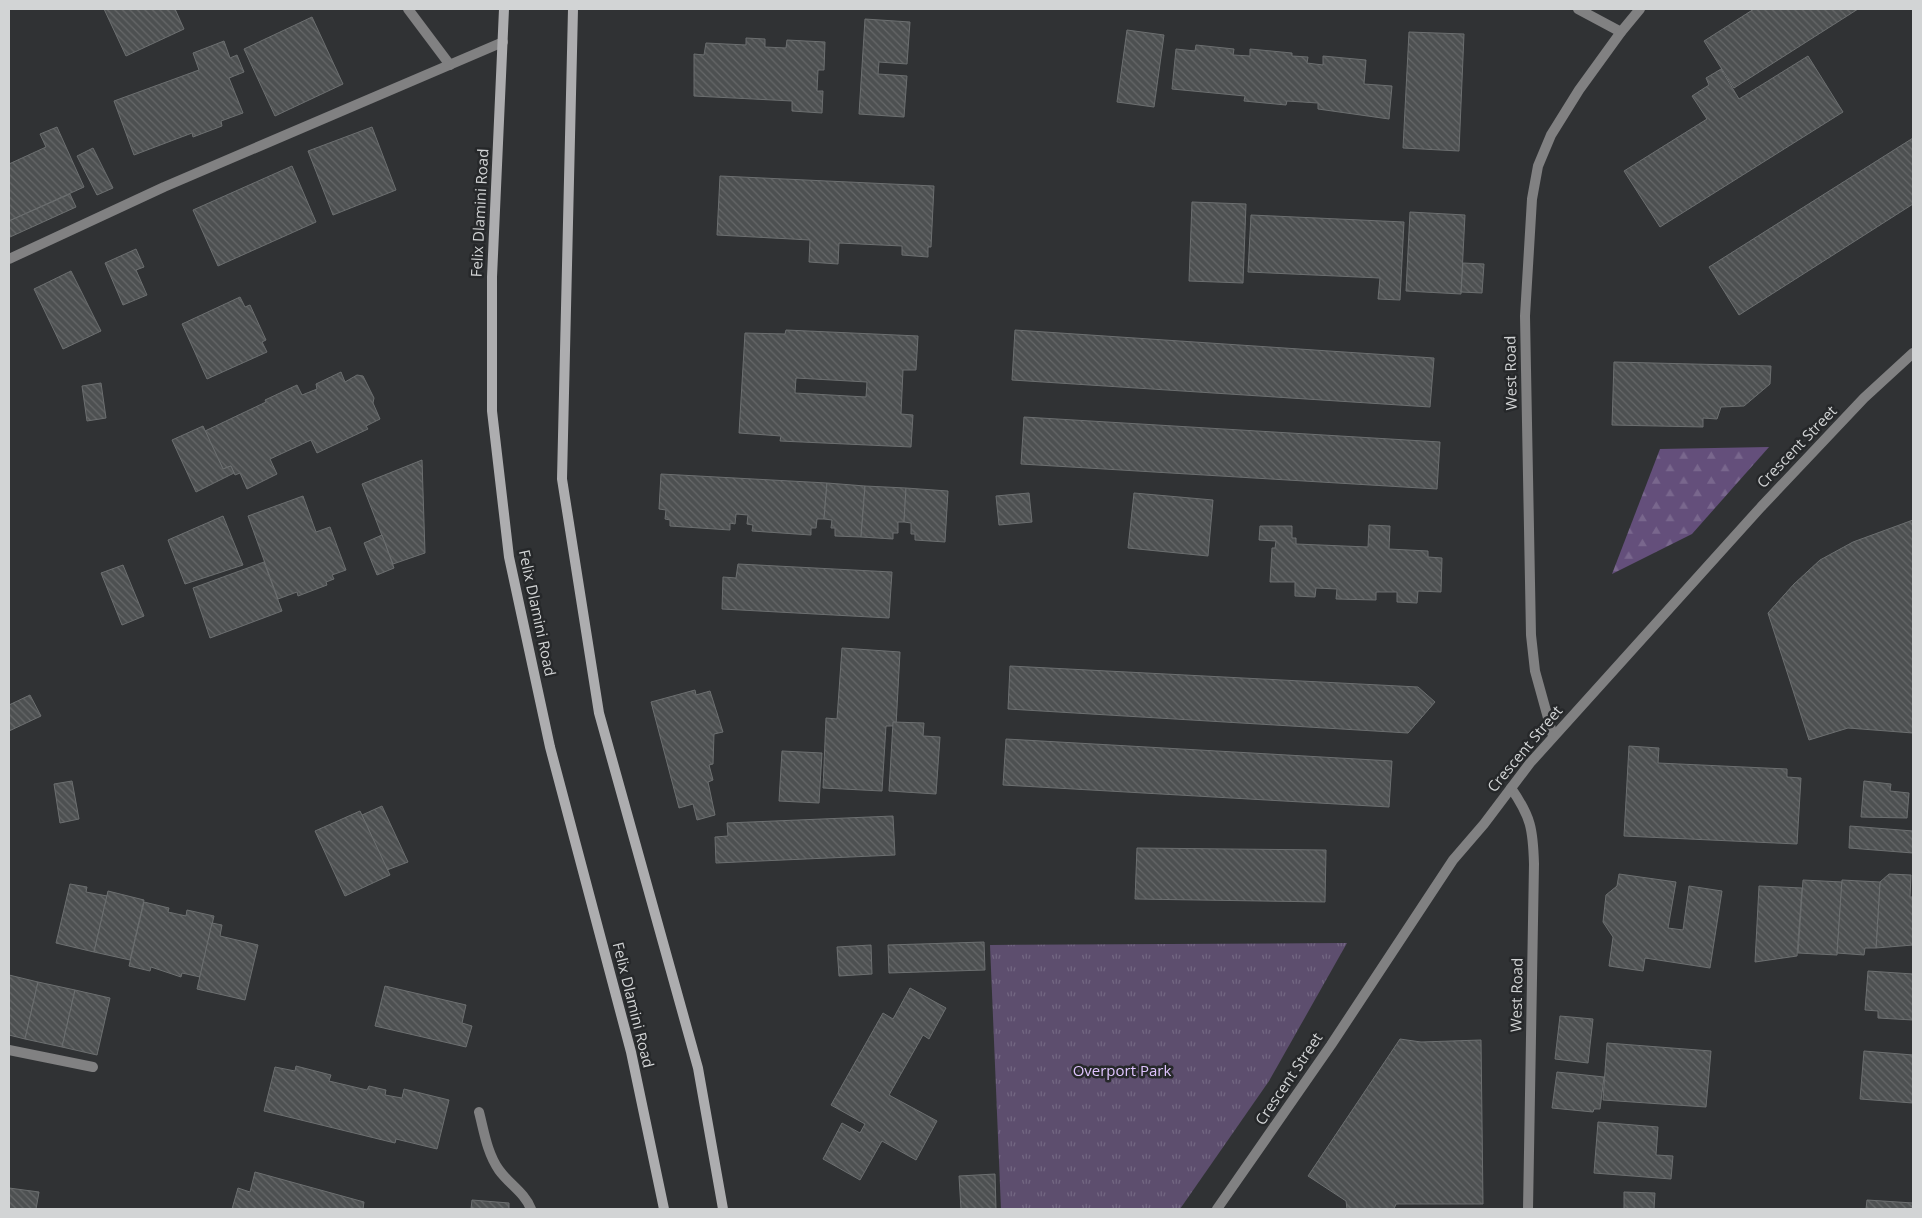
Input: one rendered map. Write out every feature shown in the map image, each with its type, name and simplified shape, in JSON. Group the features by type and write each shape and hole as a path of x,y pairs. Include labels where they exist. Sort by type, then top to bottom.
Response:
{"main road":[{"path":"573,9 562,479 599,713 698,1068 723,1209"},
{"name":"Felix Dlamini Road","path":"503,10 492,277 492,411 509,557 550,747 631,1052 664,1209"}],"street":[{"path":"408,9 450,65"},
{"path":"1578,9 1620,32"},
{"name":"West Road","path":"1553,736 1535,671 1531,635 1525,316 1532,199 1538,166 1551,135 1579,90 1620,32 1640,9"},
{"path":"9,259 164,187 503,42"},
{"name":"Crescent Street","path":"1217,1209 1350,1017 1453,860 1553,736 1761,507 1864,398 1913,353"},
{"name":"West Road","path":"1511,788 1526,810 1533,834 1528,1209"},
{"path":"9,1050 93,1067"},
{"path":"479,1112 490,1155 499,1171 525,1198 531,1209"}],"green space":[{"path":"1769,447 1692,534 1612,574 1660,449"},
{"name":"Overport Park","path":"1347,943 1269,1081 1180,1209 1001,1209 990,945"}],"building":[{"path":"104,9 175,9 184,29 126,56"},
{"path":"1754,9 1858,9 1734,88 1704,41"},
{"path":"312,17 343,84 275,116 244,49"},
{"path":"865,19 910,22 907,64 879,62 878,74 907,76 904,117 859,114"},
{"path":"1127,30 1164,35 1154,107 1117,102"},
{"path":"1409,32 1464,34 1459,151 1403,148"},
{"path":"746,38 765,39 765,47 786,48 787,40 825,42 824,70 818,70 817,91 823,91 822,113 792,111 792,101 694,96 694,54 704,55 706,43 746,45"},
{"path":"224,41 230,58 237,55 244,72 229,78 243,113 221,121 222,126 193,137 192,133 134,155 114,101 199,70 193,53"},
{"path":"1196,45 1234,49 1233,55 1250,56 1250,49 1292,53 1292,56 1308,57 1307,63 1323,65 1323,56 1366,60 1364,84 1392,86 1389,119 1318,109 1318,103 1287,101 1286,105 1244,101 1245,96 1172,89 1176,49 1195,51"},
{"path":"1808,56 1843,112 1660,227 1624,171 1707,119 1692,96 1709,85 1706,78 1721,69 1739,99"},
{"path":"57,127 84,187 9,221 9,164 46,147 40,134"},
{"path":"372,127 396,190 333,215 308,151"},
{"path":"1913,138 1913,204 1739,315 1709,267"},
{"path":"93,148 113,188 97,195 77,156"},
{"path":"292,166 316,222 218,266 193,210"},
{"path":"720,176 934,186 931,247 928,247 928,257 902,255 902,246 839,243 838,264 809,262 810,240 717,235"},
{"path":"70,194 76,207 10,237 9,221"},
{"path":"1192,202 1246,204 1243,283 1189,281"},
{"path":"1410,212 1465,215 1461,294 1406,291"},
{"path":"1251,215 1404,222 1400,300 1378,299 1380,278 1248,272"},
{"path":"136,249 144,267 136,270 147,295 123,305 105,263"},
{"path":"1463,263 1484,264 1482,293 1461,292"},
{"path":"71,271 101,331 63,349 34,289"},
{"path":"240,297 245,307 250,305 266,340 262,342 267,352 207,379 182,324"},
{"path":"786,330 918,336 916,370 903,370 901,414 913,415 911,447 780,441 781,436 739,433 745,333 785,334","holes":["796,378 867,382 866,397 795,393"]},
{"path":"1015,330 1434,358 1430,407 1012,380"},
{"path":"1614,362 1771,366 1770,384 1744,406 1721,407 1717,419 1703,418 1703,427 1612,425"},
{"path":"341,372 345,382 357,375 363,376 374,398 373,403 380,419 366,426 368,429 317,453 311,440 270,459 277,474 247,489 240,473 235,475 231,466 223,469 205,431 297,385 302,395 317,389 316,384"},
{"path":"101,383 106,418 87,421 82,386"},
{"path":"1024,417 1440,442 1437,489 1021,464"},
{"path":"203,426 223,469 231,466 234,473 196,492 172,440"},
{"path":"422,460 425,553 393,564 362,484"},
{"path":"661,474 827,483 824,519 817,519 816,528 811,528 811,535 752,531 753,525 747,524 748,515 736,514 735,524 730,523 730,530 670,526 670,520 665,519 666,510 659,509"},
{"path":"827,483 865,486 861,537 835,536 835,528 831,528 832,520 824,519"},
{"path":"865,486 906,488 904,522 898,522 898,533 893,533 893,539 861,537"},
{"path":"906,488 948,491 945,542 915,540 915,534 911,534 911,523 904,522"},
{"path":"1029,493 1032,522 999,525 996,496"},
{"path":"1134,493 1213,500 1208,556 1128,548"},
{"path":"303,496 316,532 330,527 346,570 332,575 334,579 326,582 327,585 298,596 297,592 278,599 248,516"},
{"path":"223,516 243,565 185,584 168,540"},
{"path":"1913,520 1913,733 1848,728 1809,740 1768,613 1794,584 1820,560 1853,542"},
{"path":"1369,525 1390,526 1389,549 1428,551 1428,557 1442,558 1441,592 1418,591 1417,603 1397,602 1397,592 1376,592 1376,600 1336,599 1337,589 1316,588 1315,597 1295,596 1295,582 1270,582 1272,548 1275,548 1276,541 1259,540 1260,526 1292,526 1292,538 1296,538 1296,544 1368,547"},
{"path":"382,535 394,568 377,575 364,543"},
{"path":"264,562 282,611 210,638 193,588"},
{"path":"738,564 892,572 889,618 722,609 723,577 736,578"},
{"path":"123,565 144,616 122,625 101,573"},
{"path":"842,648 900,652 896,726 886,726 882,791 823,788 826,718 837,719"},
{"path":"1010,666 1418,687 1435,702 1408,733 1008,709"},
{"path":"695,690 696,695 710,691 723,732 714,734 713,764 709,765 713,780 708,782 715,815 697,820 693,804 679,808 651,702"},
{"path":"30,695 41,716 9,731 9,705"},
{"path":"893,722 924,723 923,736 940,737 936,794 889,791"},
{"path":"1006,739 1392,761 1389,807 1003,785"},
{"path":"1629,746 1659,748 1658,763 1787,769 1787,777 1801,778 1797,844 1624,836"},
{"path":"782,751 822,753 819,803 779,801"},
{"path":"72,781 79,819 60,823 54,784"},
{"path":"1864,781 1891,784 1890,791 1909,793 1907,818 1861,817"},
{"path":"382,806 408,862 387,870 362,815"},
{"path":"360,811 390,875 345,896 315,831"},
{"path":"893,816 895,855 716,863 715,837 728,836 727,823"},
{"path":"1850,826 1913,831 1913,853 1849,848"},
{"path":"1137,848 1326,850 1325,902 1135,899"},
{"path":"1619,874 1676,882 1668,928 1683,930 1689,886 1722,891 1710,968 1645,958 1643,971 1609,966 1613,937 1603,922 1606,895 1617,886"},
{"path":"1889,874 1911,875 1910,897 1913,897 1913,945 1876,948 1880,882"},
{"path":"1803,880 1842,882 1837,955 1798,953"},
{"path":"1842,880 1880,882 1876,948 1865,948 1864,955 1837,953"},
{"path":"70,884 87,887 86,892 107,896 94,952 56,943"},
{"path":"1759,886 1802,888 1797,956 1755,962"},
{"path":"108,891 144,900 130,960 94,952"},
{"path":"144,902 169,908 168,912 186,916 187,910 214,916 200,977 182,973 181,977 151,967 150,971 129,966"},
{"path":"212,923 222,925 220,936 258,945 245,1000 197,989"},
{"path":"984,942 985,970 889,973 888,945"},
{"path":"871,945 872,974 839,976 837,947"},
{"path":"1868,971 1913,974 1913,1020 1878,1018 1878,1011 1865,1010"},
{"path":"9,975 38,982 25,1039 9,1035"},
{"path":"38,982 75,990 62,1047 25,1039"},
{"path":"385,986 466,1005 462,1023 472,1026 466,1047 375,1026"},
{"path":"910,988 946,1008 929,1039 923,1035 889,1095 937,1121 916,1160 882,1141 860,1180 823,1159 842,1123 860,1133 865,1124 831,1105 883,1013 893,1019"},
{"path":"75,990 110,998 97,1055 62,1047"},
{"path":"1560,1016 1593,1019 1588,1063 1555,1059"},
{"path":"1400,1039 1421,1042 1481,1040 1483,1204 1396,1204 1394,1209 1347,1209 1346,1201 1308,1176"},
{"path":"1607,1043 1711,1051 1706,1107 1603,1100"},
{"path":"1864,1051 1913,1055 1913,1103 1860,1099"},
{"path":"296,1066 331,1075 329,1081 367,1090 369,1086 386,1090 385,1095 402,1098 404,1089 449,1100 437,1149 396,1139 395,1143 264,1111 275,1067 295,1071"},
{"path":"1557,1072 1604,1077 1600,1109 1594,1109 1593,1112 1552,1108"},
{"path":"1598,1122 1658,1127 1656,1155 1673,1156 1671,1179 1594,1173"},
{"path":"255,1172 364,1202 363,1209 232,1209 238,1188 250,1192"},
{"path":"995,1174 996,1209 961,1209 959,1176"},
{"path":"9,1188 39,1192 36,1209 9,1209"},
{"path":"1624,1192 1655,1193 1654,1209 1624,1209"},
{"path":"472,1200 509,1203 509,1209 471,1209"},
{"path":"1867,1200 1913,1203 1913,1209 1866,1209"}]}
